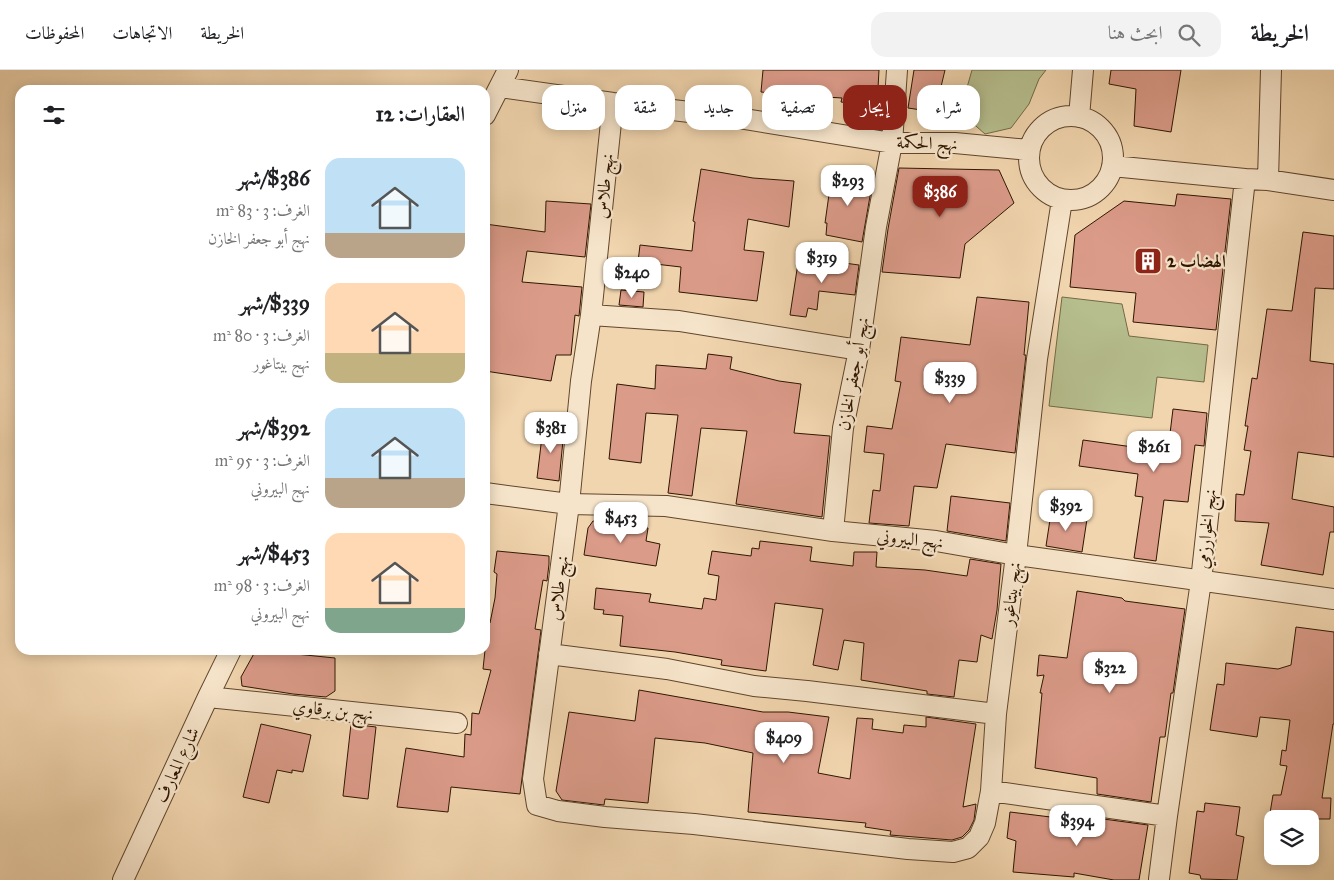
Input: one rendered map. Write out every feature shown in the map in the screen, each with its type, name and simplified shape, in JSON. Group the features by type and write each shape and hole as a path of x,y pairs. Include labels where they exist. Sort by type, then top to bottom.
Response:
{"street":[{"name":"نهج أبو جعفر الخازن","path":"833,531 843,428 859,350 876,227 892,143 898,70"},
{"path":"1079,117 1082,70"},
{"path":"1268,180 1272,70"},
{"name":"نهج الحكمة","path":"504,78 613,103 732,117 892,143 955,144 1029,150"},
{"path":"490,105 504,78"},
{"name":"نهج طلاس","path":"613,103 569,504 533,779 537,804 558,811 605,817 694,824 908,849 953,852"},
{"path":"1062,117 1079,117 1094,123 1106,135 1112,150 1112,166 1106,182 1094,194 1079,200 1062,200 1047,194 1036,182 1029,167 1029,150 1035,135 1047,123 1062,117"},
{"path":"1112,166 1268,180 1334,190"},
{"name":"نهج الخوارزمي","path":"1159,879 1166,816 1201,581 1245,179"},
{"name":"نهج بيتاغور","path":"953,852 968,848 979,837 985,823 991,791 996,714 1016,555 1037,359 1062,200"},
{"path":"591,315 679,321 859,350"},
{"name":"نهج البيروني","path":"490,494 569,504 666,506 833,531 936,541 1016,555 1334,599"},
{"path":"549,654 667,669 754,686 996,714"},
{"name":"شارع المعارف","path":"123,880 228,655"},
{"name":"نهج بن برقاوي","path":"208,696 457,724"},
{"path":"991,791 1166,816"}],"green space":[{"path":"972,70 1046,70 1039,79 1029,104 1011,128 985,134 980,130 980,85 968,85"},
{"path":"1062,297 1122,304 1129,336 1208,345 1204,382 1157,377 1152,418 1049,406"}],"building":[{"path":"763,70 879,70 878,85 843,85 843,102 841,102 842,98 833,97 833,85 762,85 761,92"},
{"path":"914,70 945,70 941,85 917,85 917,109 908,108"},
{"path":"1111,70 1181,70 1171,132 1134,126 1136,89 1109,84"},
{"path":"899,168 999,170 1014,203 965,244 960,278 882,272"},
{"path":"701,169 753,178 794,181 789,227 748,219 744,250 764,252 757,301 679,292 681,267 638,262 640,245 692,251 695,222 693,221"},
{"path":"832,173 873,179 862,242 826,235 827,223 825,223"},
{"name":"الهضاب 2","path":"1177,194 1231,199 1216,330 1133,322 1136,293 1070,287 1075,235 1124,201 1175,206"},
{"path":"546,201 591,204 585,257 527,251 522,282 582,287 579,316 575,315 571,355 556,355 551,381 490,372 490,225 545,232"},
{"path":"1303,232 1334,236 1334,289 1315,288 1310,361 1334,364 1334,457 1298,452 1292,499 1334,507 1334,532 1330,532 1323,575 1261,565 1269,523 1235,521 1236,494 1244,495 1251,451 1244,450 1248,426 1245,426 1252,378 1257,379 1267,309 1292,311"},
{"path":"822,260 859,265 855,295 819,291 817,310 808,308 806,317 790,315 798,263 821,267"},
{"path":"621,290 644,292 643,307 619,305"},
{"path":"977,297 1029,302 1024,355 1026,355 1015,453 946,444 937,488 914,486 909,526 869,523 873,490 880,491 884,454 864,452 867,426 892,429 901,382 895,381 901,337 970,345"},
{"path":"708,354 732,357 730,369 779,381 801,384 794,433 830,436 822,517 736,504 747,431 701,428 692,496 668,493 678,415 646,413 641,463 609,459 617,384 655,389 656,365 706,369"},
{"path":"1173,409 1207,413 1204,446 1195,445 1188,502 1164,500 1156,561 1134,558 1143,497 1135,496 1138,474 1079,466 1083,440 1168,450"},
{"path":"543,428 564,430 559,481 537,478"},
{"path":"951,496 1010,503 1006,541 947,531"},
{"path":"1051,513 1087,519 1082,552 1046,546"},
{"path":"593,521 648,528 646,541 660,544 656,566 584,555 588,528"},
{"path":"760,541 812,547 810,561 853,566 854,552 877,552 876,567 925,570 967,576 970,559 1001,564 997,610 992,639 981,635 977,662 959,660 954,697 927,694 927,691 861,680 864,643 844,640 838,670 813,665 823,609 775,603 766,671 721,665 722,660 675,652 620,646 623,616 603,614 604,610 594,609 596,588 651,594 649,602 702,609 704,598 716,600 719,576 708,574 712,551 751,556 752,548 759,549"},
{"path":"497,551 549,556 547,581 543,580 535,629 541,630 520,794 451,787 448,812 397,807 406,748 464,757 465,734 471,735 472,713 479,714 491,670 483,669 484,655 490,655 490,623 497,574 494,572"},
{"path":"1077,591 1122,598 1125,601 1185,609 1173,693 1171,693 1165,737 1160,737 1151,802 1097,794 1097,778 1035,768 1042,693 1040,693 1044,675 1037,676 1039,655 1067,658"},
{"path":"1296,627 1334,632 1334,724 1322,798 1331,798 1330,819 1319,819 1319,810 1270,810 1273,795 1281,795 1287,766 1280,765 1282,750 1286,751 1290,720 1260,717 1257,737 1210,730 1217,684 1224,685 1226,663 1278,669 1291,665"},
{"path":"253,655 305,655 335,658 335,691 326,697 242,686 241,677"},
{"path":"639,690 763,712 788,712 829,717 818,773 850,779 857,718 873,719 872,729 903,733 904,725 926,727 926,717 976,724 963,807 976,804 974,820 969,830 962,837 952,840 890,835 891,831 865,827 866,823 748,812 753,753 705,743 655,738 648,803 605,799 604,805 562,800 556,791 569,712 635,721"},
{"path":"261,724 311,735 303,772 292,770 292,773 277,770 269,803 243,797"},
{"path":"351,724 376,727 368,799 343,796"},
{"path":"1205,803 1240,807 1236,835 1244,837 1237,880 1201,879 1200,875 1189,873 1197,811 1204,812"},
{"path":"1010,812 1091,822 1096,822 1096,818 1148,825 1139,880 1114,880 1074,873 1074,877 1013,872 1016,841 1007,838"}],"place":[{"name":"الهضاب 2","path":"1148,261"}]}
